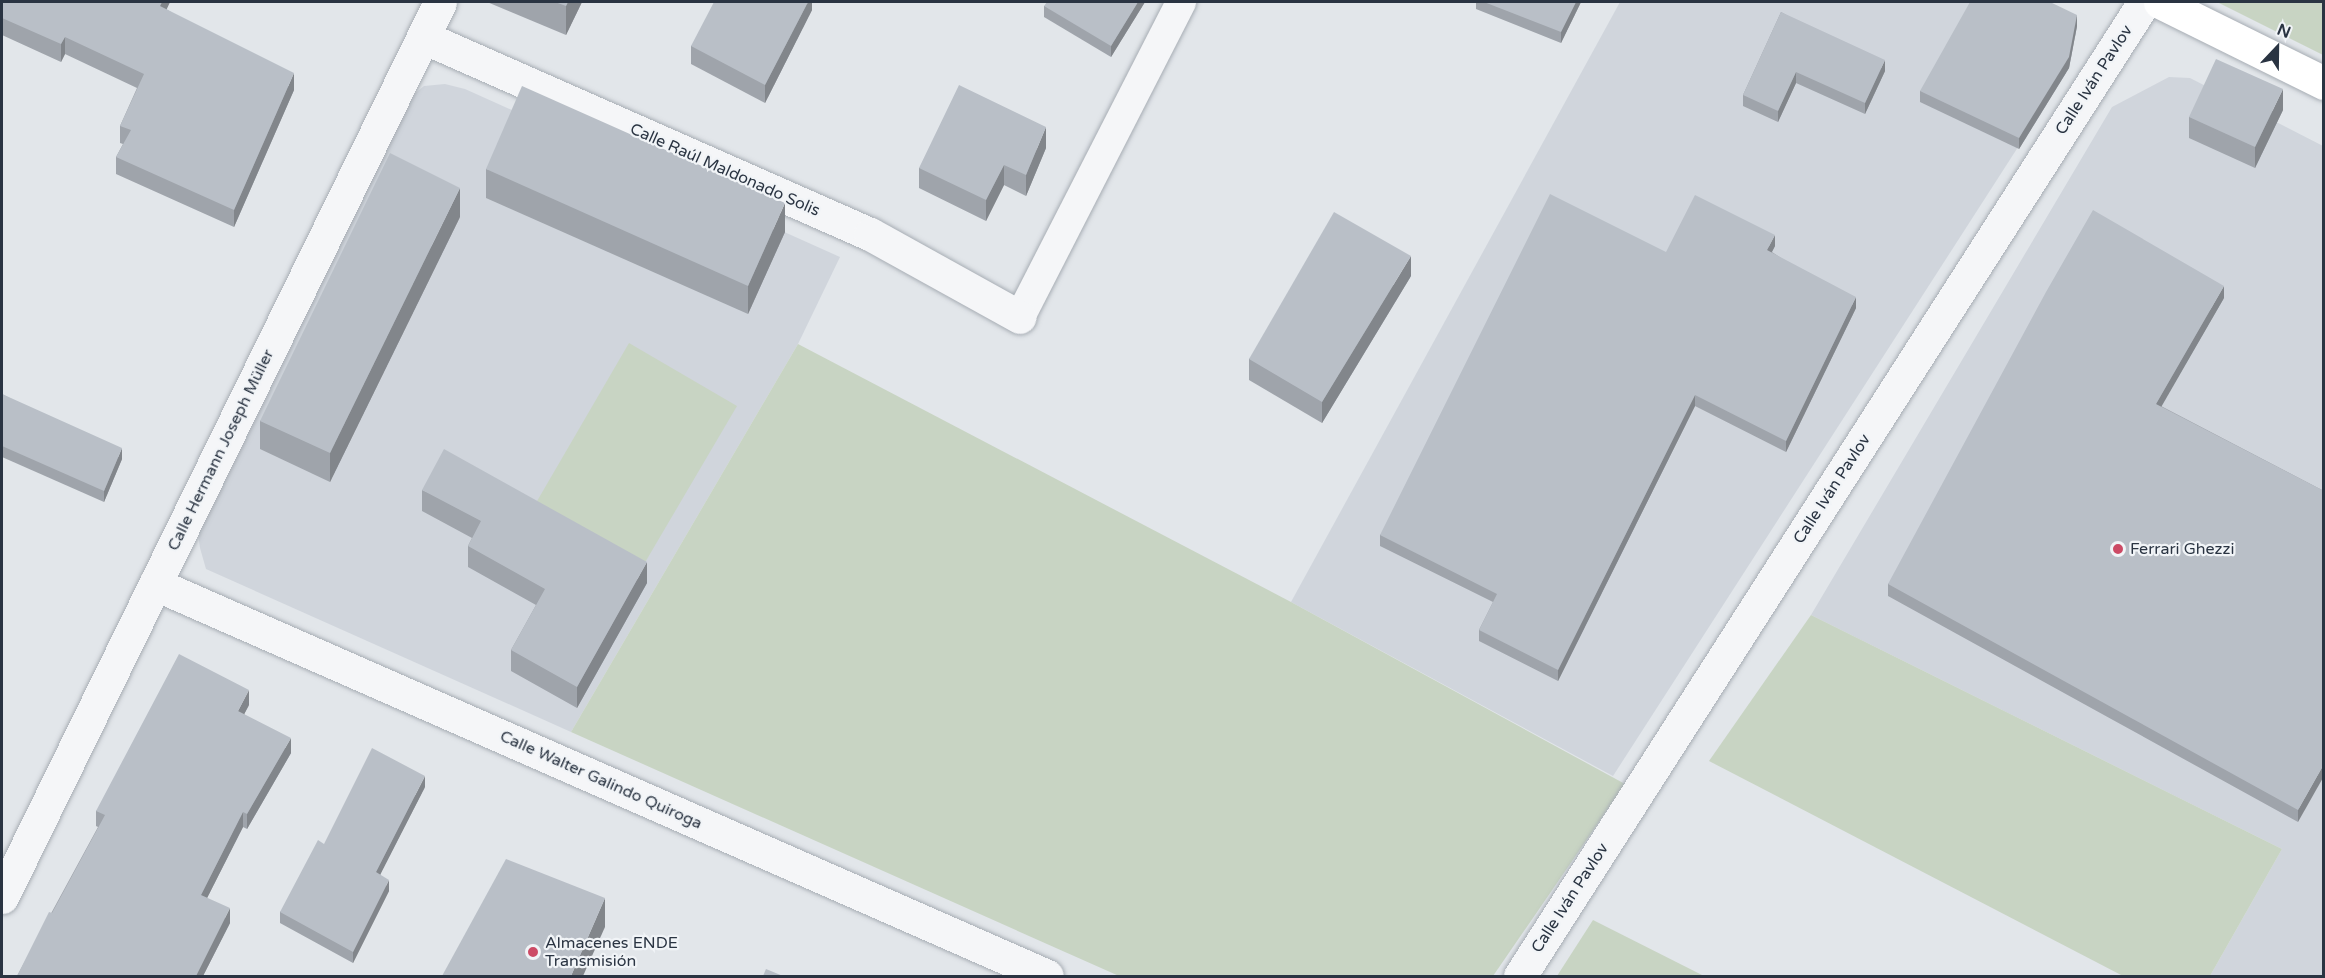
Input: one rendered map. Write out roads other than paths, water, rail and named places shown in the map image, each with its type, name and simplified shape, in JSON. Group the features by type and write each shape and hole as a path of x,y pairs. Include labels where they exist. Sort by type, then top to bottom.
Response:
{"main road":[{"path":"2160,2 2324,83"}],"street":[{"name":"Calle Hermann Joseph Müller","path":"2,897 440,2"},
{"name":"Calle Iván Pavlov","path":"1520,976 2144,2"},
{"name":"Calle Raúl Maldonado Solis","path":"423,38 870,234 1020,317"},
{"name":"Calle Walter Galindo Quiroga","path":"155,584 1047,976"}],"lane":[{"path":"1020,317 1181,2"}],"place":[{"name":"Ferrari Ghezzi","path":"2118,549"},
{"name":"Almacenes ENDE Transmisión","path":"533,952"}]}
